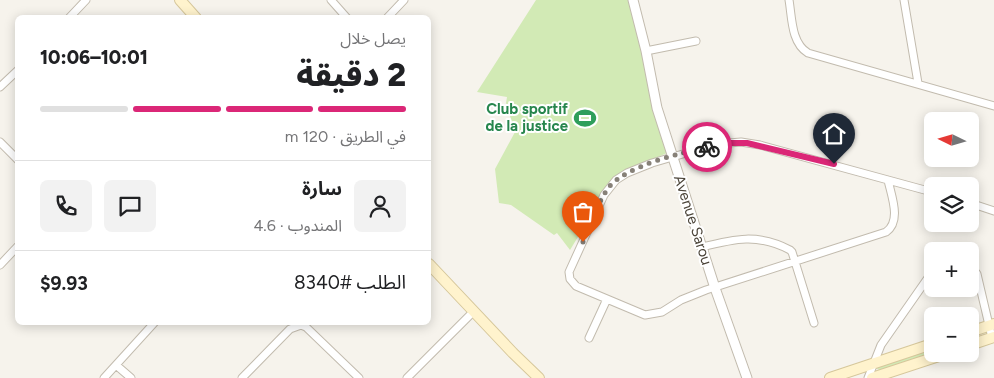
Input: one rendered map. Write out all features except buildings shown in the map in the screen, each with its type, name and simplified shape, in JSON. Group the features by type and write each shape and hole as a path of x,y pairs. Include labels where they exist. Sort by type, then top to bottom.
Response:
{"main road":[{"path":"180,0 193,15"},
{"path":"431,266 539,378"},
{"path":"979,329 991,324"},
{"path":"979,342 993,338"},
{"path":"830,378 924,347"},
{"path":"872,378 924,361"}],"street":[{"path":"72,15 86,0"},
{"path":"331,0 344,15"},
{"path":"390,15 404,0"},
{"name":"Avenue Sarou","path":"634,0 657,108 715,288 747,378"},
{"path":"789,0 797,41 805,51 994,106"},
{"path":"904,0 918,83"},
{"path":"646,51 696,41"},
{"path":"0,87 15,73"},
{"path":"0,142 15,157"},
{"path":"888,180 895,215 894,224 890,229 690,296 662,312 645,315 576,286 569,276 569,272 602,200 611,185 622,176 672,156 717,144 747,143 782,151 924,190"},
{"path":"979,206 994,210"},
{"path":"702,247 736,239 754,239 786,248 792,252 814,323"},
{"path":"0,265 15,249"},
{"path":"979,281 993,338"},
{"path":"868,378 881,345 924,283"},
{"path":"589,338 607,299"},
{"path":"407,378 474,311"},
{"path":"104,378 152,325"},
{"path":"242,378 290,329 301,325 306,327 359,378"},
{"path":"116,365 131,378"}],"green space":[{"name":"Club sportif de la justice","path":"536,0 632,0 667,153 615,176 570,250 557,233 554,235 511,205 499,203 495,169 515,132 506,103 507,97 477,92"},
{"path":"924,352 924,356 880,370 877,369 878,366"}],"way so far":[{"path":"583,242 604,195 616,180 627,173 652,163 707,147"}],"place":[{"name":"Club sportif de la justice","path":"585,118"}],"route":[{"path":"707,147 717,144 747,143 834,164"}]}
